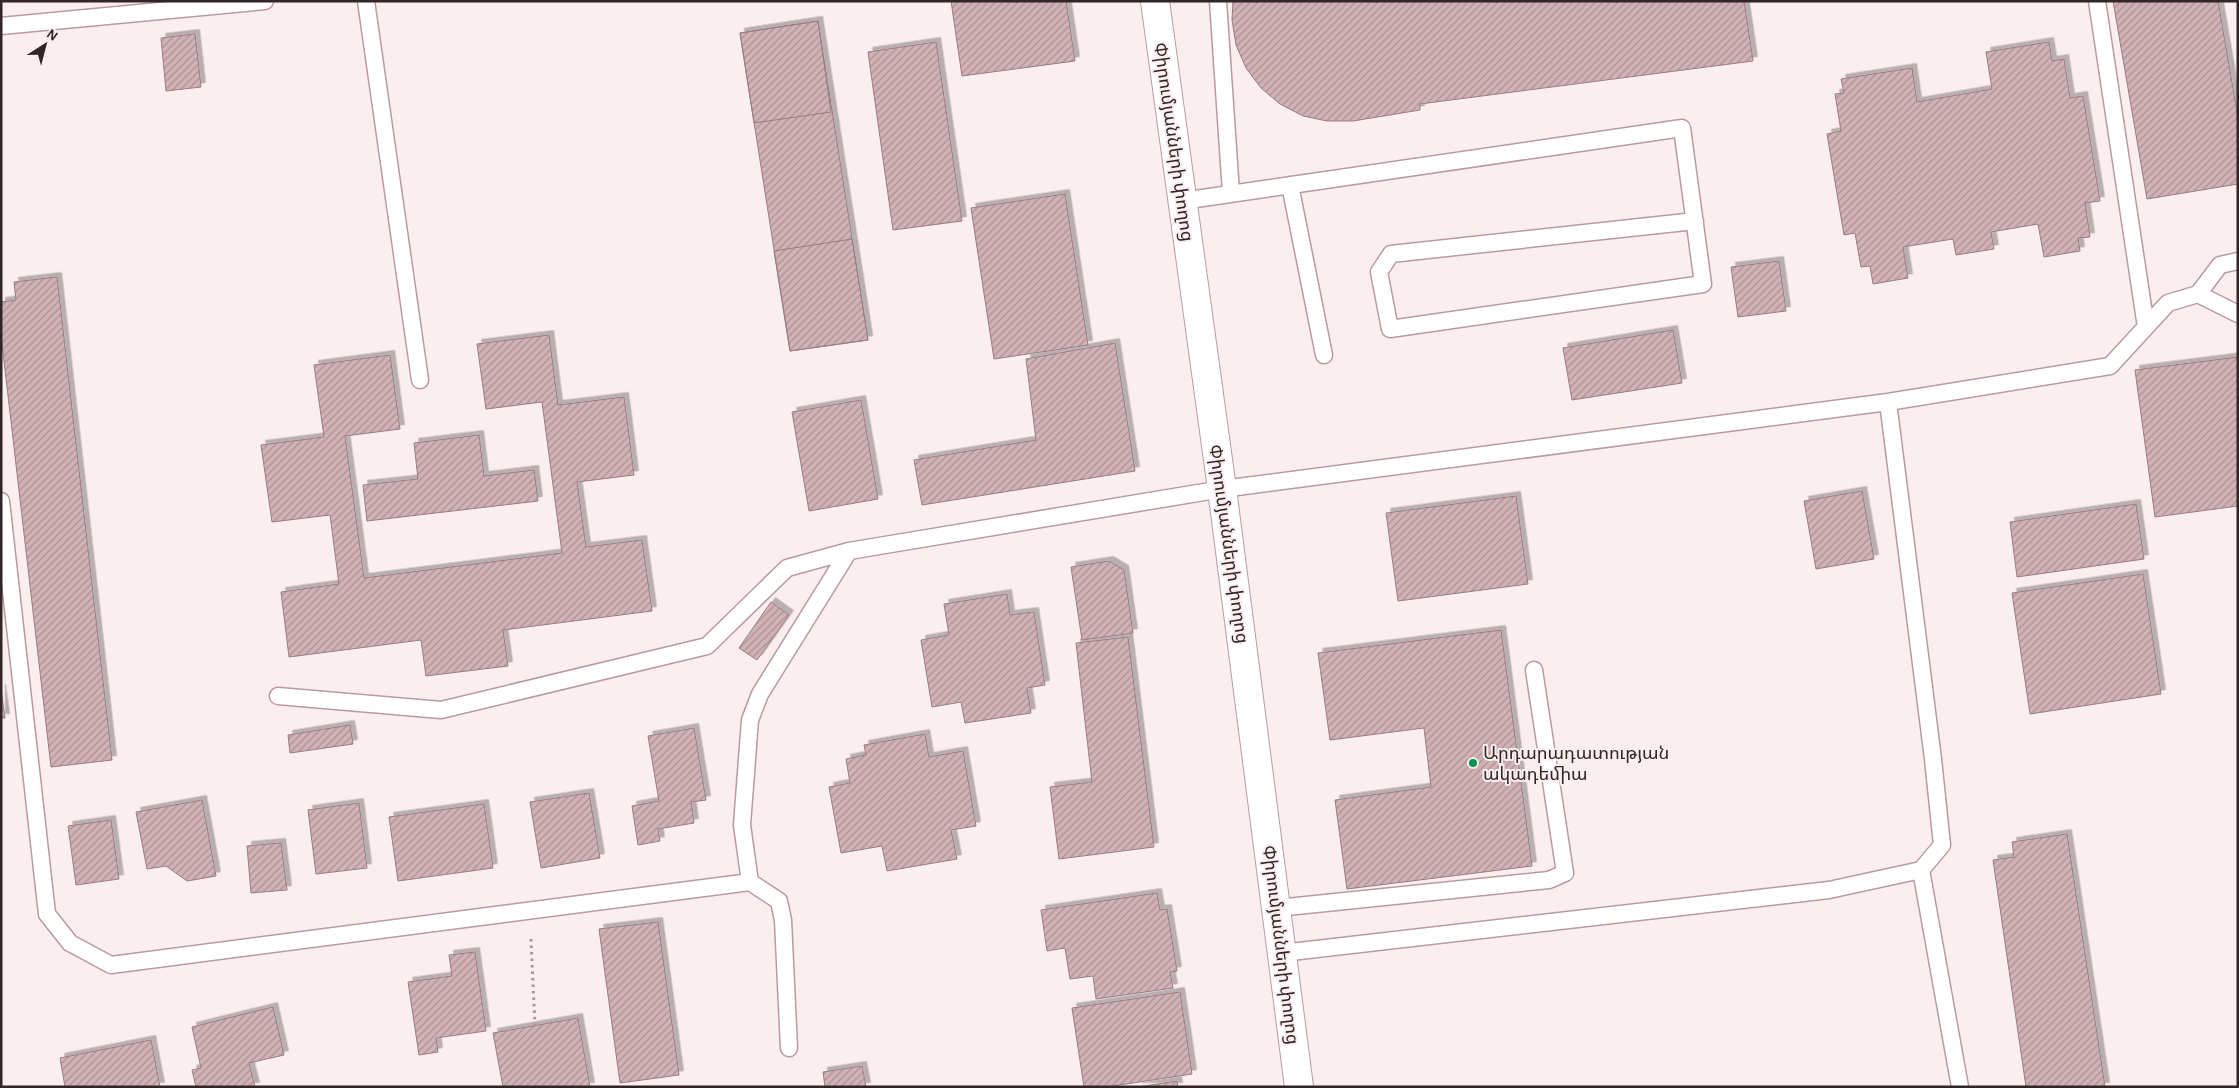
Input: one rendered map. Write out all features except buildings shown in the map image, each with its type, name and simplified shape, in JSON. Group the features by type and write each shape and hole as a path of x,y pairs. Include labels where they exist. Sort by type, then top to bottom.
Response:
{"street":[{"name":"Փիրումյանների փողոց","path":"1155,1 1222,489 1299,1087"}],"lane":[{"path":"1,26 265,1"},
{"path":"366,1 420,380"},
{"path":"1218,1 1231,194"},
{"path":"2097,1 2146,326"},
{"path":"1182,201 1682,128 1695,221 1703,284 1390,328 1379,272 1392,254 1695,221"},
{"path":"1290,185 1324,355"},
{"path":"278,696 441,710 707,646 787,568 849,551 1222,489 1888,402 2110,366 2168,303 2198,294 2220,265 2238,261"},
{"path":"2198,294 2238,314"},
{"path":"1282,953 1829,890 1922,870 1942,845 1932,750 1888,402"},
{"path":"1,501 47,914 70,943 111,965 750,882 779,901 783,920 789,1048"},
{"path":"750,882 742,825 750,720 760,694 849,551"},
{"path":"1277,908 1549,880 1565,872 1534,670"},
{"path":"1922,870 1960,1087"}],"path":[{"path":"529,911 535,1026"}],"place":[{"name":"Արդարադատության ակադեմիա","path":"1473,763"}]}
